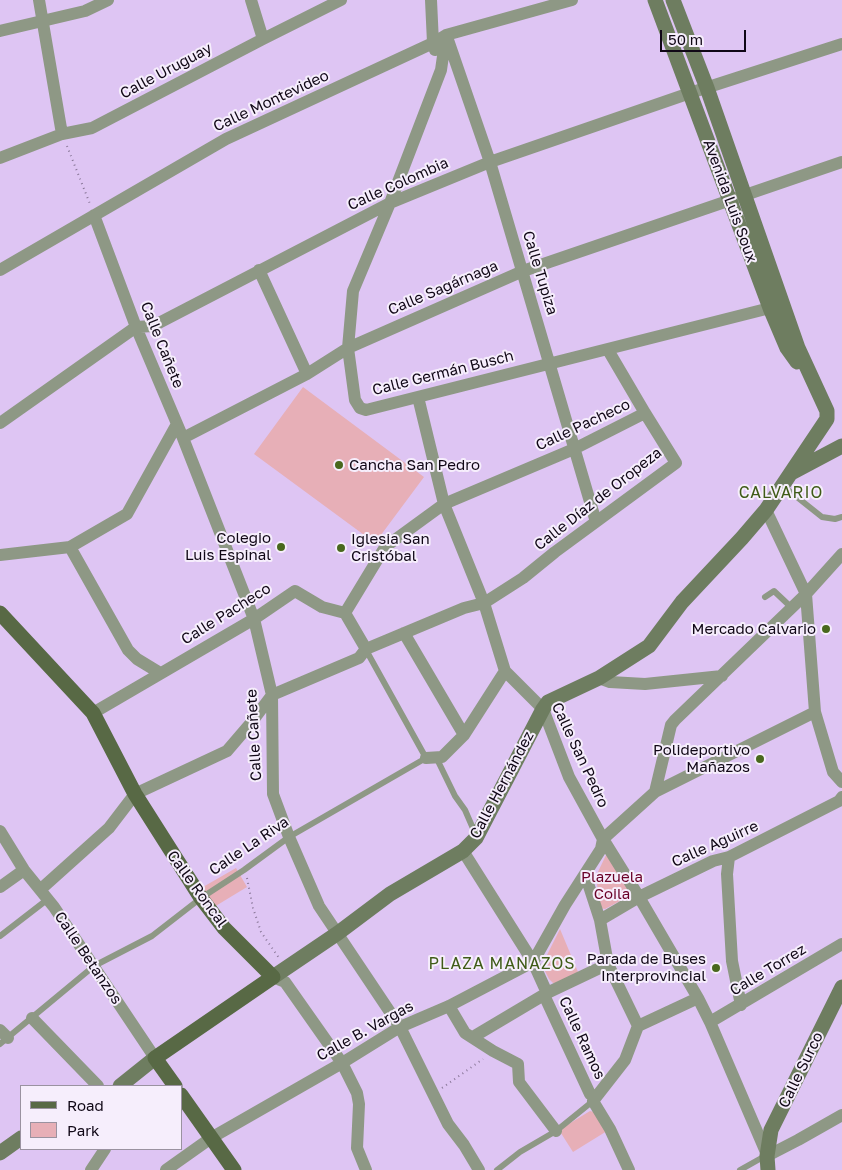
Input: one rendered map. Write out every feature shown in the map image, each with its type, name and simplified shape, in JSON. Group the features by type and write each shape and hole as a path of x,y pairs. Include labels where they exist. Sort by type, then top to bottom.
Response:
{"main road":[{"name":"Avenida Luis Soux","path":"655,0 690,93 737,198 798,348 827,411 827,419 786,480"},
{"name":"Avenida Luis Soux","path":"673,0 707,88 770,308 787,348 819,395"},
{"name":"Calle Hernández","path":"121,1085 155,1058 338,933 390,894 463,851 476,838 548,702 598,678 649,646 682,602 766,510 786,480 842,446"},
{"name":"Calle Roncal","path":"0,613 93,713 135,794 201,898 224,928 273,976"},
{"name":"Calle Surco","path":"768,1163 771,1130 842,987"},
{"name":"Calle Betanzos","path":"155,1058 174,1085"},
{"path":"182,1096 234,1170"},
{"path":"0,1152 20,1139"}],"street":[{"path":"39,0 62,134"},
{"path":"0,31 85,11 108,0"},
{"path":"251,0 263,39"},
{"name":"Calle Uruguay","path":"0,158 62,134 92,128 342,0"},
{"path":"431,0 433,43 441,70"},
{"name":"Calle Montevideo","path":"0,270 226,139 433,43 446,35 572,0"},
{"name":"Calle Germán Busch","path":"446,35 441,70 353,291 348,348 355,400 360,408 366,410 770,308"},
{"name":"Calle Tupiza","path":"446,35 490,162 596,522"},
{"name":"Calle Colombia","path":"0,423 136,326 154,326 390,202 490,162 690,93 842,44"},
{"name":"Calle Sagárnaga","path":"183,438 307,374 348,348 523,271 842,162"},
{"name":"Calle Cañete","path":"94,215 136,326 183,438 254,619 272,695 273,794 289,838 319,906 400,1027 448,1124 464,1145 479,1170"},
{"path":"259,270 307,374"},
{"name":"Calle Díaz de Oropeza","path":"272,695 359,658 366,649 464,608 484,603 523,578 676,462 608,350"},
{"name":"Calle San Pedro","path":"418,397 444,504 484,603 505,671 543,709 569,777 603,840 698,998 710,1022 768,1163 774,1170"},
{"name":"Calle Pacheco","path":"93,713 160,672 254,619 295,591 322,606 345,613 385,547 444,504 574,449 645,413"},
{"path":"0,555 70,546 127,514 177,424"},
{"path":"766,510 806,594 815,712 833,772 842,782"},
{"path":"70,546 128,650 137,659 160,672"},
{"path":"655,792 671,725 806,594 842,554"},
{"path":"345,613 366,649"},
{"path":"404,633 464,735"},
{"name":"Calle La Riva","path":"431,758 442,757 464,735 505,671"},
{"path":"598,678 610,682 646,684 722,676"},
{"path":"44,894 109,828 135,794 227,751 252,723 272,695"},
{"path":"533,962 565,905 601,849 603,840 655,792 815,712"},
{"name":"Calle Aguirre","path":"600,920 639,897 712,861 729,857 839,801 842,796"},
{"name":"Calle Betanzos","path":"0,831 24,870 44,894 155,1058"},
{"name":"Calle Ramos","path":"463,851 533,962 592,1097 610,1129 629,1170"},
{"path":"729,857 727,874 732,961 741,1005"},
{"path":"0,887 24,870"},
{"path":"585,874 600,920 608,964 638,1026 698,998"},
{"name":"Calle Torrez","path":"710,1022 842,944"},
{"name":"Calle B. Vargas","path":"166,1170 211,1138 342,1063 400,1027 449,1006 533,962"},
{"path":"473,1037 546,994 608,964"},
{"name":"Calle Roncal","path":"273,976 285,982 342,1063 357,1093 359,1104 357,1148 366,1170"},
{"path":"449,1006 464,1033 518,1064 519,1082 556,1131"},
{"path":"32,1018 97,1085"},
{"name":"Calle Ramos","path":"592,1097 625,1060 638,1026"},
{"path":"768,1163 798,1140 842,1115"},
{"path":"91,1170 104,1150"}],"lane":[{"path":"786,480 822,518 835,519 842,517"},
{"path":"766,597 774,591 792,608"},
{"path":"366,649 431,758 465,810 474,828 476,838"},
{"name":"Calle La Riva","path":"3,1038 32,1018 94,966 152,936 201,898 289,838 431,758"},
{"path":"0,936 44,894"},
{"path":"497,1170 520,1152 556,1131 592,1097"},
{"path":"740,1170 768,1163"}],"path":[{"path":"62,134 94,215"},
{"path":"244,870 261,932 286,968"},
{"path":"433,1092 448,1086 493,1051"}],"green space":[{"name":"Cancha San Pedro","path":"303,387 424,477 375,543 254,454"},
{"name":"Plazuela Coila","path":"607,853 631,895 605,909 600,908 596,876"},
{"path":"236,868 247,887 214,907 203,887"},
{"path":"560,929 578,972 559,983 553,983 542,965"},
{"path":"590,1111 594,1112 607,1131 573,1152 559,1130"}],"place":[{"name":"Cancha San Pedro","path":"339,465"},
{"name":"Colegio Luis Espinal","path":"281,547"},
{"name":"Iglesia San Cristóbal","path":"341,548"},
{"name":"Mercado Calvario","path":"826,629"},
{"name":"Polideportivo Mañazos","path":"760,759"},
{"name":"Parada de Buses Interprovincial","path":"716,968"}],"district":[{"name":"CALVARIO","path":"781,493"},
{"name":"PLAZA MANAZOS","path":"502,964"}]}
